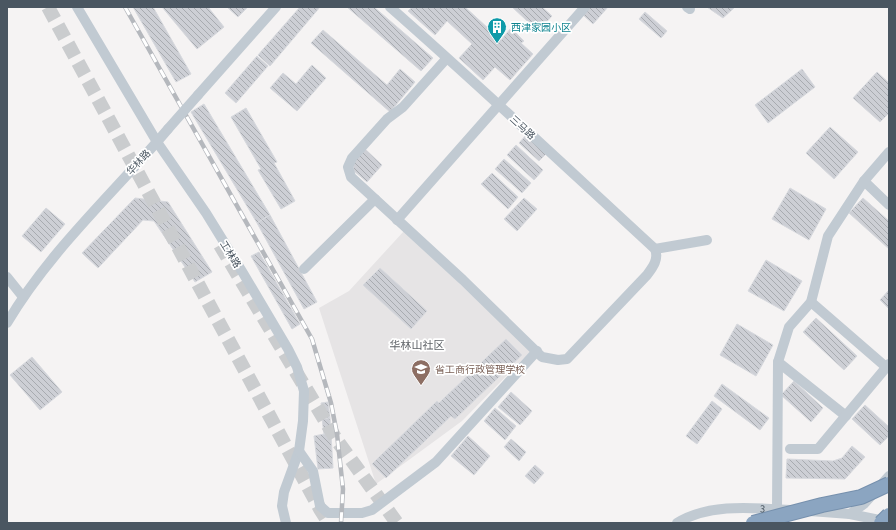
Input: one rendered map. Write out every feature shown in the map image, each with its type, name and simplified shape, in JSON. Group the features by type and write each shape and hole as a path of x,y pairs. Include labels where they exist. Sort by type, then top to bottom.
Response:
{"highway":[{"path":"753,523 822,505 861,497 889,484"}],"street":[{"name":"工林路","path":"77,7 157,142 206,213 288,349 297,368 304,391 303,421 299,451 284,492 282,506 286,523"},
{"name":"华林路","path":"7,323 23,297 115,186 157,142 276,7"},
{"name":"三马路","path":"390,7 498,104 655,249"},
{"path":"397,220 585,7"},
{"path":"447,58 403,107 387,119 352,158 348,167 351,177 463,280 542,357 558,360 567,359 647,275 655,264 657,254 655,249 707,240"},
{"path":"777,509 778,362 789,327 811,302 828,236 864,181 889,152"},
{"path":"864,181 889,205"},
{"path":"304,269 375,199"},
{"path":"7,277 23,297"},
{"path":"790,448 818,449 888,365 811,302"},
{"path":"299,451 313,471 320,506 328,513 362,513 372,510 436,462 537,352"},
{"path":"778,362 846,416"},
{"path":"850,514 864,504 889,476"},
{"name":"3","path":"677,523 699,513 743,508 850,514"},
{"path":"850,514 886,520"}],"shaded area":[{"name":"省工商行政管理学校","path":"404,231 531,351 462,421 376,484 319,308 349,291"}],"building":[{"path":"133,7 153,7 191,74 176,82"},
{"path":"162,7 208,7 224,27 197,49"},
{"path":"227,7 248,7 238,17"},
{"path":"300,7 320,7 270,66 258,55"},
{"path":"347,7 374,7 433,58 421,71"},
{"name":"西津家园小区","path":"412,7 465,7 501,40 511,28 524,41 521,43 533,54 510,80 495,67 483,80 459,58 472,44 447,21 435,35 408,11"},
{"path":"512,7 542,7 552,16 538,31"},
{"path":"588,7 608,7 593,24 582,14"},
{"path":"707,7 735,7 723,18"},
{"path":"645,12 667,31 661,38 639,19"},
{"path":"323,30 387,85 400,69 415,82 390,112 311,43"},
{"path":"257,56 268,66 236,103 225,93"},
{"path":"312,65 326,78 297,111 270,88 283,73 296,84"},
{"path":"802,69 815,87 768,123 755,105"},
{"path":"877,72 889,83 889,113 880,122 853,98"},
{"path":"204,104 270,215 257,223 191,112"},
{"path":"246,108 277,162 274,163 295,201 281,209 258,170 261,169 231,117"},
{"path":"830,127 858,152 834,179 806,153"},
{"path":"527,134 548,152 539,161 519,143"},
{"path":"516,145 543,170 534,180 507,155"},
{"path":"364,148 382,165 367,182 354,171 352,161"},
{"path":"504,159 531,183 522,193 495,169"},
{"path":"492,173 518,197 508,209 481,184"},
{"path":"790,188 826,209 809,240 772,219"},
{"path":"135,198 168,202 212,272 195,282 154,221 143,220 98,268 82,253"},
{"path":"524,198 537,209 517,231 504,219"},
{"path":"863,198 889,221 889,249 849,213"},
{"path":"46,208 65,224 41,252 22,236"},
{"path":"270,215 317,302 304,309 257,223"},
{"path":"259,252 300,324 292,329 251,256"},
{"path":"766,260 802,281 784,311 748,291"},
{"path":"380,268 427,311 411,329 363,285"},
{"path":"889,290 889,309 880,300"},
{"path":"816,318 857,356 844,370 803,332"},
{"path":"737,324 773,345 756,376 720,355"},
{"path":"506,339 522,355 455,419 451,416 386,478 372,464 437,401 439,403"},
{"path":"32,357 62,392 40,410 10,375"},
{"path":"794,381 823,408 811,422 781,395"},
{"path":"722,384 769,418 760,430 714,396"},
{"path":"511,392 532,411 520,425 498,407"},
{"path":"712,401 722,409 697,444 686,436"},
{"path":"328,402 330,418 323,418 321,403"},
{"path":"865,405 889,427 889,436 880,445 852,419"},
{"path":"495,408 516,426 505,440 484,421"},
{"path":"330,418 331,434 324,434 322,419"},
{"path":"331,434 333,468 318,469 314,436"},
{"path":"468,436 490,456 474,475 451,456"},
{"path":"511,439 526,452 519,461 504,447"},
{"path":"852,446 865,457 845,479 786,478 787,459 833,461 842,458"},
{"path":"535,465 544,473 534,484 525,476"}],"tunnel":[{"path":"48,7 320,509 329,523"},
{"path":"220,245 336,439 397,523"}],"railway":[{"path":"125,7 312,339 331,403 337,434 343,489 341,523"}],"place":[{"name":"西津家园小区","path":"497,44"},
{"name":"省工商行政管理学校","path":"421,386"}],"district":[{"name":"华林山社区","path":"417,345"}]}
